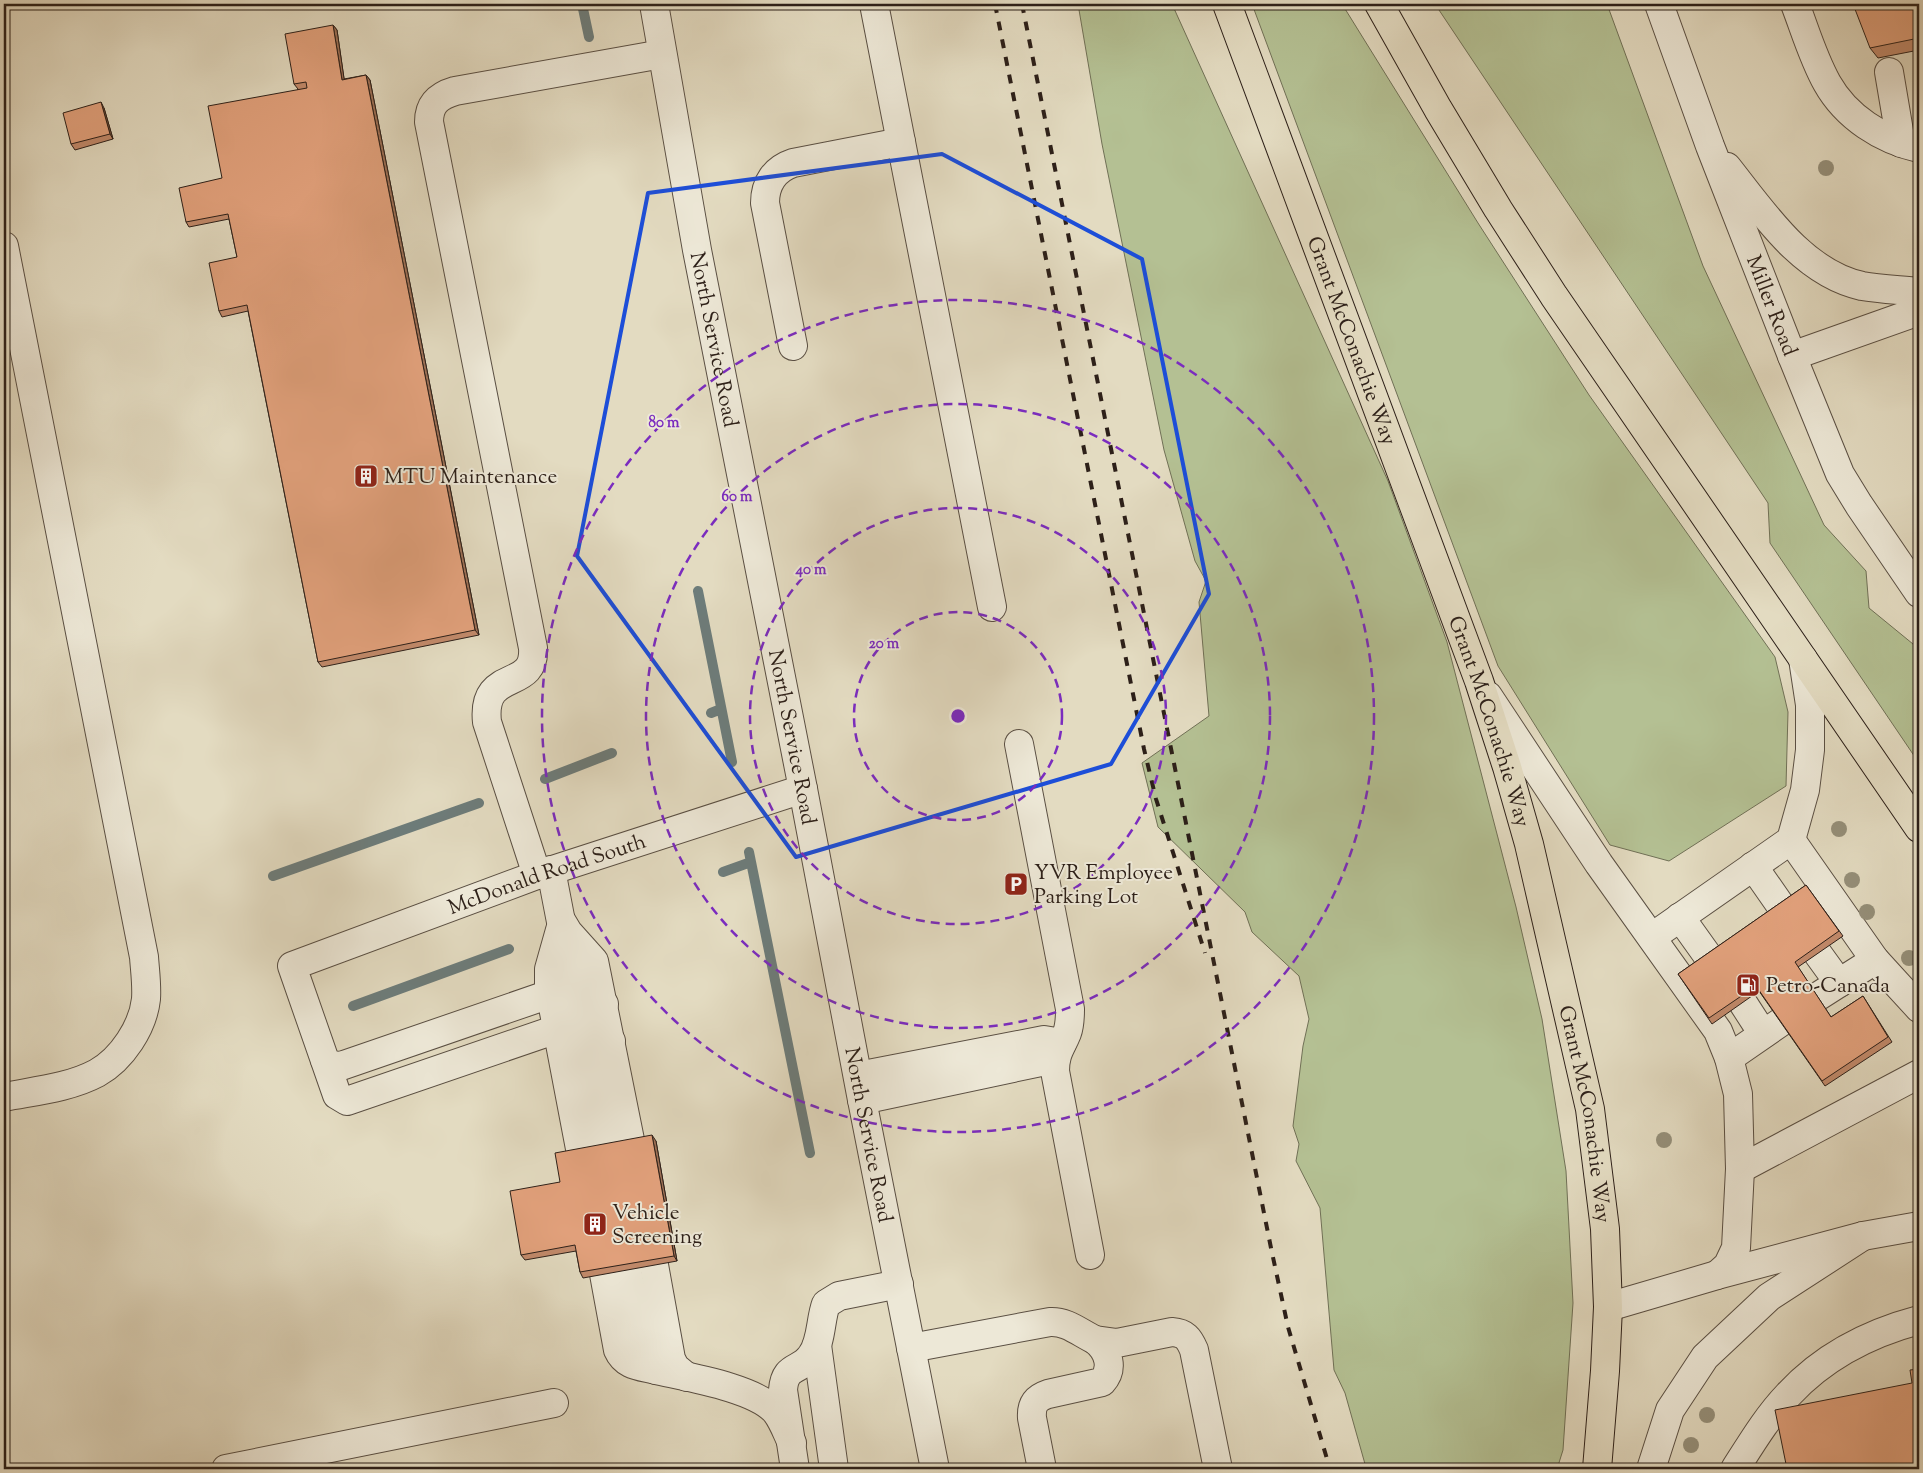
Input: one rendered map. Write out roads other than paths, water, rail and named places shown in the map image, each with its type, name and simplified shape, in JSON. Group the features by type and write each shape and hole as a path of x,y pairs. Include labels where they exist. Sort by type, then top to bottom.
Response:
{"main road":[{"name":"Grant McConachie Way","path":"1227,4 1479,681 1507,767 1529,844 1590,1110 1605,1229 1608,1307 1597,1469"},
{"path":"1379,4 1438,109 1508,225 1604,370 1919,828"}],"street":[{"name":"North Service Road","path":"654,4 699,260 804,789 860,1088 935,1469"},
{"path":"874,4 992,607"},
{"name":"Miller Road","path":"1659,4 1710,146 1840,474 1919,593"},
{"path":"1795,4 1816,60 1833,91 1844,106 1876,132 1910,146"},
{"path":"561,921 567,1019 605,1150 609,1032 594,961 568,932 561,921 487,722 486,708 488,697 494,689 519,676 529,668 534,658 433,142 429,113 432,105 438,99 455,91 662,54"},
{"path":"1889,72 1910,146"},
{"path":"793,346 765,203 768,183 780,169 793,163 901,142"},
{"path":"1710,146 1788,243 1812,262 1839,277 1861,286 1919,292"},
{"path":"4,246 142,947 146,979 146,1000 135,1033 112,1061 97,1073 80,1080 4,1097"},
{"path":"1792,356 1919,311"},
{"path":"1652,937 1791,840 1805,790 1810,750 1810,704 1803,659"},
{"path":"1479,681 1599,864 1718,1031 1729,1058 1738,1094 1740,1169 1736,1248 1728,1265 1716,1275"},
{"path":"1019,744 1070,1009 1070,1022 1058,1051 1055,1071 1090,1255"},
{"name":"McDonald Road South","path":"331,1077 292,966 544,873 804,789"},
{"path":"1791,840 1875,960 1919,1008"},
{"path":"1753,866 1783,908"},
{"path":"1680,917 1710,959"},
{"path":"1818,954 1828,990 1875,960"},
{"path":"1729,1058 1772,1028 1743,1003"},
{"path":"609,1032 567,1019 341,1066 329,1065 331,1077 347,1101 567,1019 609,1032"},
{"path":"860,1088 1044,1040 1058,1051"},
{"path":"1740,1169 1919,1074"},
{"path":"1608,1307 1716,1275 1863,1236 1919,1226"},
{"path":"1652,1469 1670,1410 1705,1357 1769,1296 1863,1236"},
{"path":"687,1377 675,1367 628,1270 646,1362 656,1370 732,1388 764,1402 775,1411 794,1456"},
{"path":"794,1456 783,1390 784,1382 787,1375 812,1355 817,1345 826,1304 831,1299 839,1296 899,1284"},
{"path":"1735,1469 1771,1416 1788,1395 1810,1374 1838,1353 1870,1337 1919,1320"},
{"path":"913,1357 1050,1322 1066,1324 1093,1339 1104,1349 1109,1365 1106,1378 1102,1382 1040,1396 1035,1401 1032,1409 1032,1418 1042,1469"},
{"path":"1093,1339 1118,1343 1172,1332 1186,1336 1194,1350 1218,1469"},
{"path":"817,1345 834,1469"},
{"path":"226,1469 554,1403"}],"waterway":[{"path":"582,4 589,37"},
{"path":"698,591 732,762"},
{"path":"711,713 721,709"},
{"path":"545,779 612,753"},
{"path":"273,876 479,803"},
{"path":"749,852 810,1153"},
{"path":"723,872 751,862"},
{"path":"353,1006 509,949"}],"railway":[{"path":"995,4 1144,749 1156,799 1205,953"},
{"path":"1022,4 1271,1248 1288,1327 1330,1469"}],"place":[{"name":"MTU Maintenance","path":"366,476"},
{"name":"YVR Employee Parking Lot","path":"1016,884"},
{"name":"Petro-Canada","path":"1748,985"},
{"name":"Vehicle Screening","path":"595,1224"}]}
